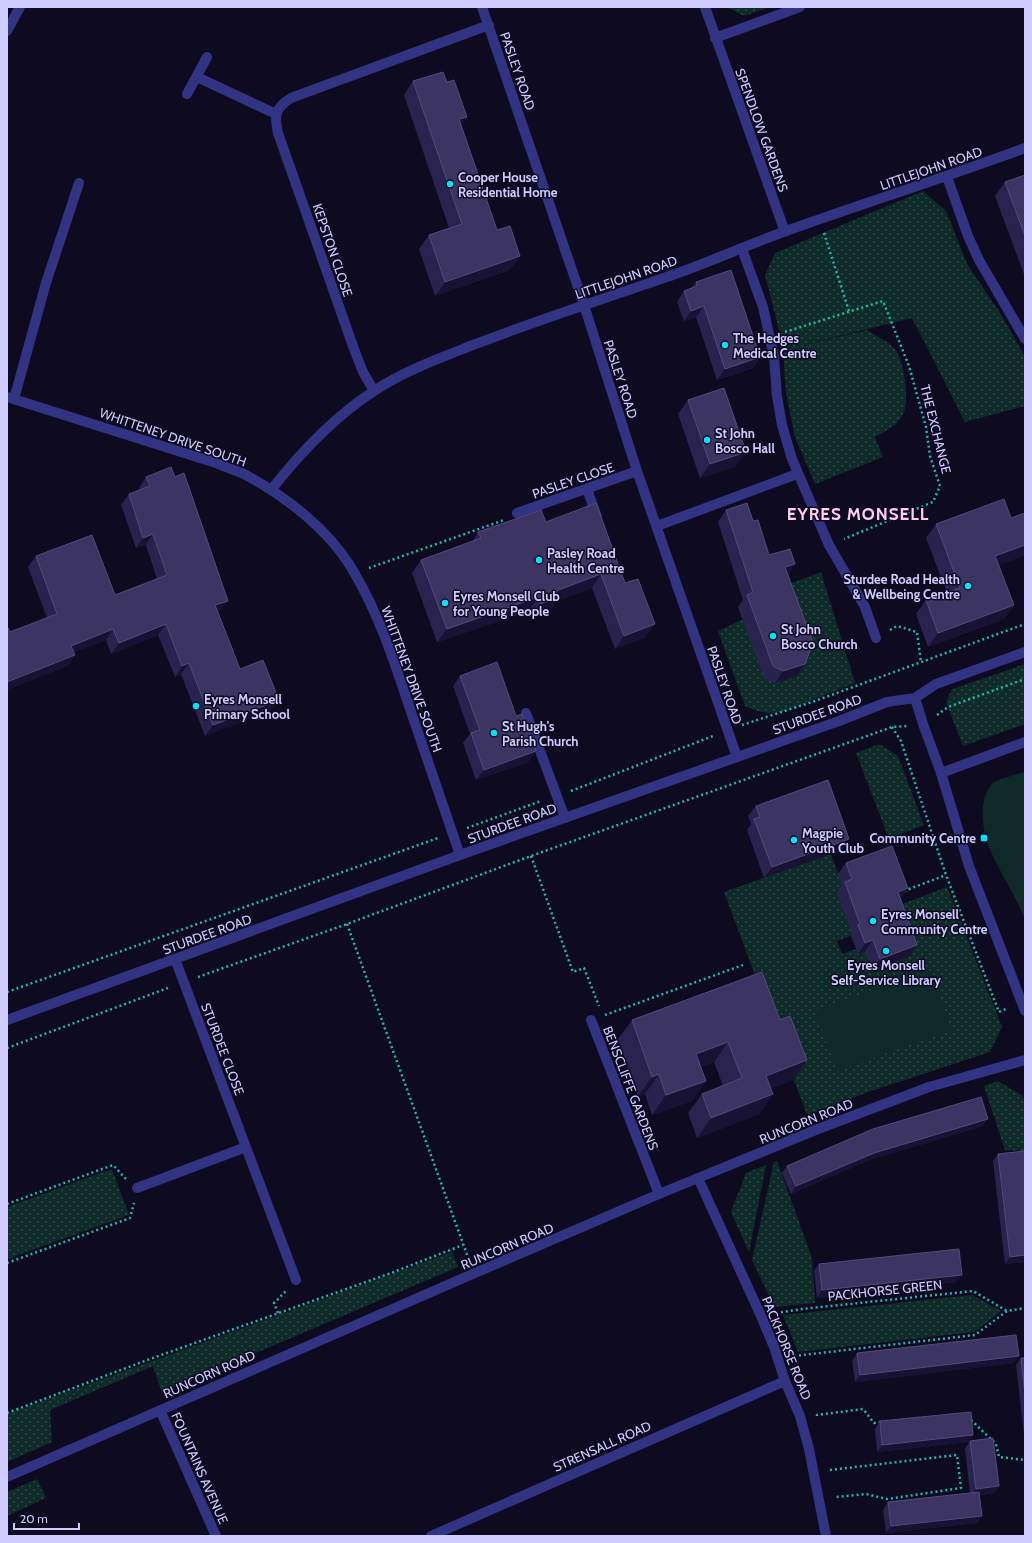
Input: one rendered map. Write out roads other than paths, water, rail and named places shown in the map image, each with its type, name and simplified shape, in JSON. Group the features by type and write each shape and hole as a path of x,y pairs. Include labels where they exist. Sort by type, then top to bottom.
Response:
{"street":[{"path":"7,32 20,7"},
{"name":"PASLEY ROAD","path":"482,7 584,305 637,472 737,758"},
{"name":"SPENDLOW GARDENS","path":"705,7 785,232"},
{"path":"715,38 800,7"},
{"path":"197,77 276,114 281,104 291,98 489,25"},
{"path":"187,94 207,57"},
{"name":"KEPSTON CLOSE","path":"276,114 278,133 354,349 363,372 374,391"},
{"name":"LITTLEJOHN ROAD","path":"271,490 288,469 349,409 374,391 396,378 438,358 510,331 665,278 785,232 947,177 1025,148"},
{"path":"947,177 968,236 979,260 1025,339"},
{"path":"10,398 79,183"},
{"path":"742,249 763,307 774,356 777,396 782,425 797,474 829,545 865,607 876,638"},
{"name":"WHITTENEY DRIVE SOUTH","path":"10,398 216,463 243,474 271,490 293,506 336,546 355,573 373,608 387,642 460,855"},
{"name":"PASLEY CLOSE","path":"517,514 637,472"},
{"path":"657,526 797,474"},
{"path":"587,489 600,525"},
{"name":"STURDEE ROAD","path":"7,1020 460,855 737,758 887,702 915,698 936,684 1025,652"},
{"path":"915,698 922,724 941,773 969,866 1023,1007"},
{"path":"526,713 565,818"},
{"path":"941,773 1025,742"},
{"name":"STURDEE CLOSE","path":"175,959 296,1280"},
{"name":"BENSCLIFFE GARDENS","path":"591,1020 659,1194"},
{"name":"RUNCORN ROAD","path":"7,1477 474,1273 698,1178 818,1129 929,1087 1025,1060"},
{"path":"137,1188 246,1147"},
{"name":"PACKHORSE ROAD","path":"698,1178 761,1316 785,1381 800,1416 809,1449 826,1536"},
{"name":"STRENSALL ROAD","path":"431,1536 785,1381"},
{"name":"FOUNTAINS AVENUE","path":"160,1410 216,1536"}],"place":[{"name":"Cooper House Residential Home","path":"450,184"},
{"name":"The Hedges Medical Centre","path":"725,345"},
{"name":"St John Bosco Hall","path":"707,440"},
{"name":"Pasley Road Health Centre","path":"539,560"},
{"name":"Sturdee Road Health & Wellbeing Centre","path":"968,586"},
{"name":"Eyres Monsell Club for Young People","path":"445,603"},
{"name":"St John Bosco Church","path":"773,636"},
{"name":"Eyres Monsell Primary School","path":"196,706"},
{"name":"St Hugh's Parish Church","path":"494,733"},
{"name":"Community Centre","path":"984,838"},
{"name":"Magpie Youth Club","path":"794,840"},
{"name":"Eyres Monsell Community Centre","path":"873,921"},
{"name":"Eyres Monsell Self-Service Library","path":"886,951"}],"district":[{"name":"EYRES MONSELL","path":"858,514"}]}
